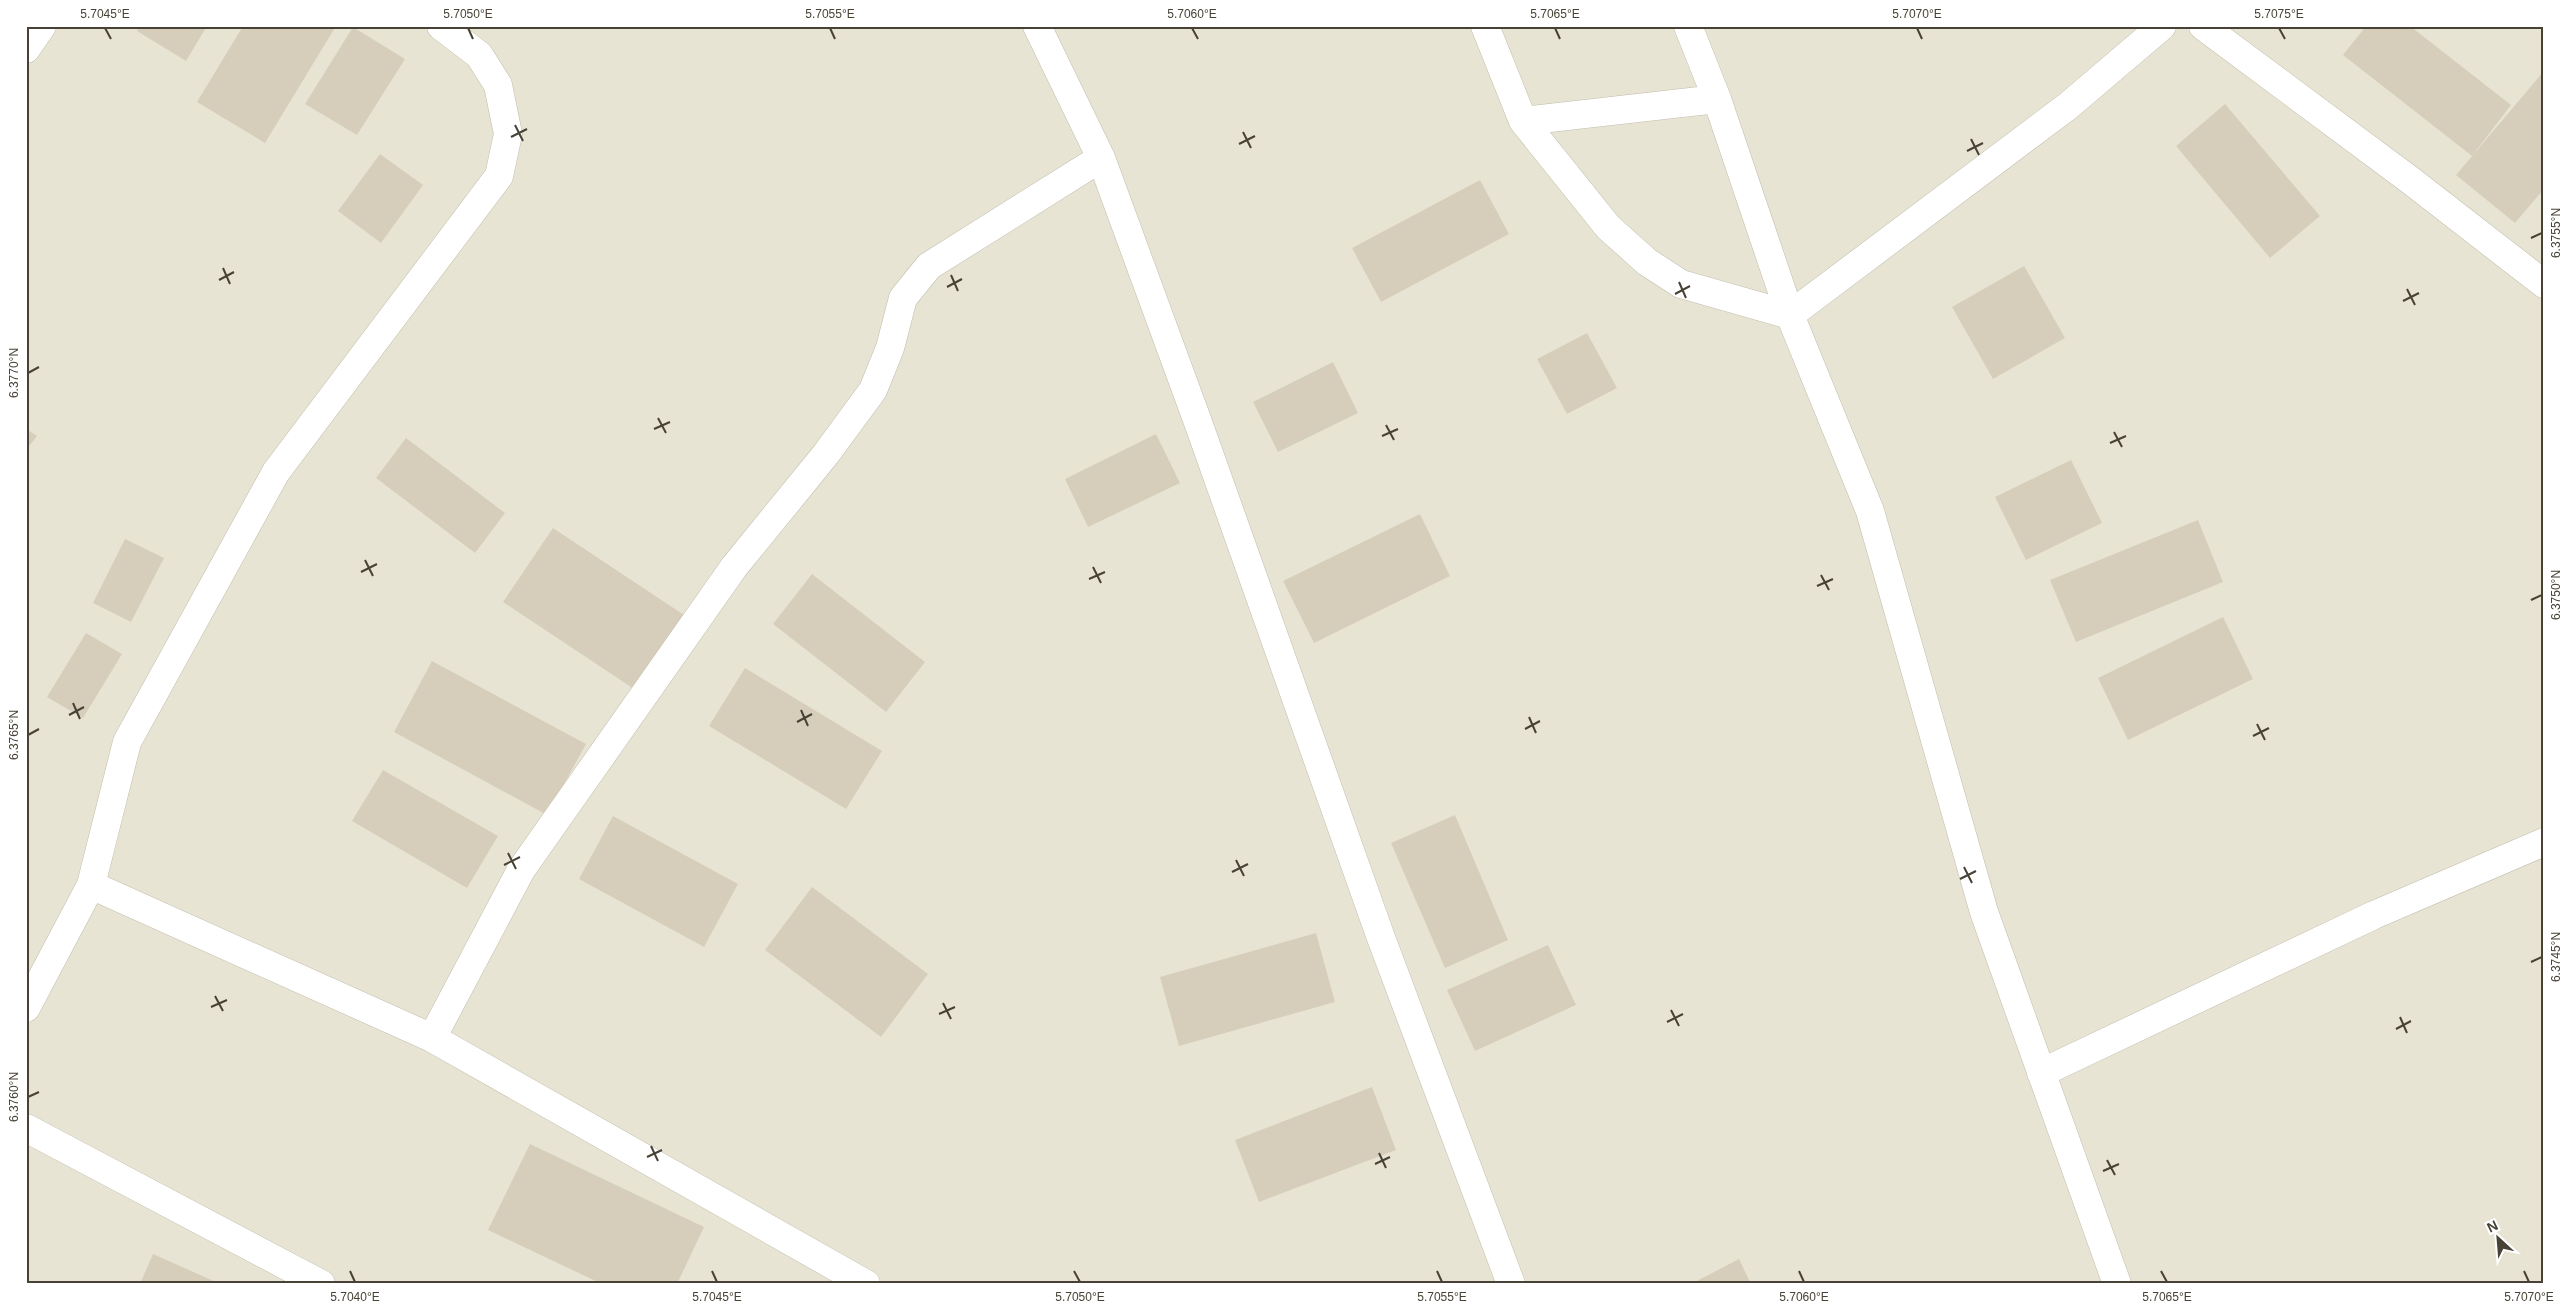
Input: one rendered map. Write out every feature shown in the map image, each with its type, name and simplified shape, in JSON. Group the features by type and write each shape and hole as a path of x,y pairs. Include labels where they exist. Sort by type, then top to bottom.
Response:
{"street":[{"path":"26,49 42,26"},
{"path":"26,1008 91,885 127,742 276,472 500,176 508,134 498,85 479,54 441,26"},
{"path":"1037,26 1101,158 1200,426 1380,935 1511,1284"},
{"path":"1485,26 1523,120 1608,227 1647,262 1681,284 1790,315"},
{"path":"1688,26 1716,99 1790,315 1870,511 1984,912 2117,1284"},
{"path":"1790,315 2068,106 2162,26"},
{"path":"2203,26 2410,180 2544,284"},
{"path":"1523,120 1716,99"},
{"path":"432,1038 521,870 734,567 873,390 890,348 903,298 929,266 1101,158"},
{"path":"2041,1072 2374,915 2544,842"},
{"path":"91,885 432,1038 866,1284"},
{"path":"26,1128 320,1284"}],"shaded area":[{"path":"26,26 2544,26 2544,1284 26,1284"}],"building":[{"path":"140,26 207,26 186,61 137,31"},
{"path":"243,26 336,26 265,143 197,102"},
{"path":"2366,26 2410,26 2511,105 2472,156 2343,55"},
{"path":"353,27 405,59 357,135 305,104"},
{"path":"2544,71 2544,189 2515,223 2456,175"},
{"path":"2225,104 2320,216 2270,258 2176,146"},
{"path":"380,154 423,185 381,243 338,211"},
{"path":"1480,180 1509,234 1381,302 1352,248"},
{"path":"2024,266 2065,338 1993,379 1952,307"},
{"path":"1587,333 1617,388 1567,414 1537,359"},
{"path":"1333,362 1358,413 1278,452 1253,402"},
{"path":"26,429 37,436 26,450"},
{"path":"1156,434 1180,483 1088,527 1065,479"},
{"path":"406,438 505,513 475,553 376,478"},
{"path":"2071,460 2102,523 2026,560 1995,497"},
{"path":"1420,514 1450,576 1314,643 1283,581"},
{"path":"2198,520 2223,582 2076,642 2050,580"},
{"path":"553,528 684,615 634,689 503,602"},
{"path":"125,539 164,558 131,622 93,603"},
{"path":"812,574 925,662 886,712 773,624"},
{"path":"2223,617 2253,679 2128,740 2098,678"},
{"path":"86,633 122,654 83,718 47,697"},
{"path":"432,661 586,744 547,815 394,732"},
{"path":"745,668 882,751 846,809 709,726"},
{"path":"383,770 498,836 467,888 352,821"},
{"path":"1455,815 1508,940 1445,968 1391,843"},
{"path":"613,816 738,884 704,947 579,879"},
{"path":"812,887 928,974 881,1037 765,950"},
{"path":"1316,933 1335,1002 1179,1046 1160,977"},
{"path":"1548,945 1576,1005 1475,1051 1447,990"},
{"path":"1372,1087 1396,1150 1259,1202 1235,1140"},
{"path":"530,1144 704,1227 677,1284 602,1284 488,1230"},
{"path":"153,1254 216,1282 215,1284 140,1284"},
{"path":"1739,1259 1751,1284 1691,1284"}]}
